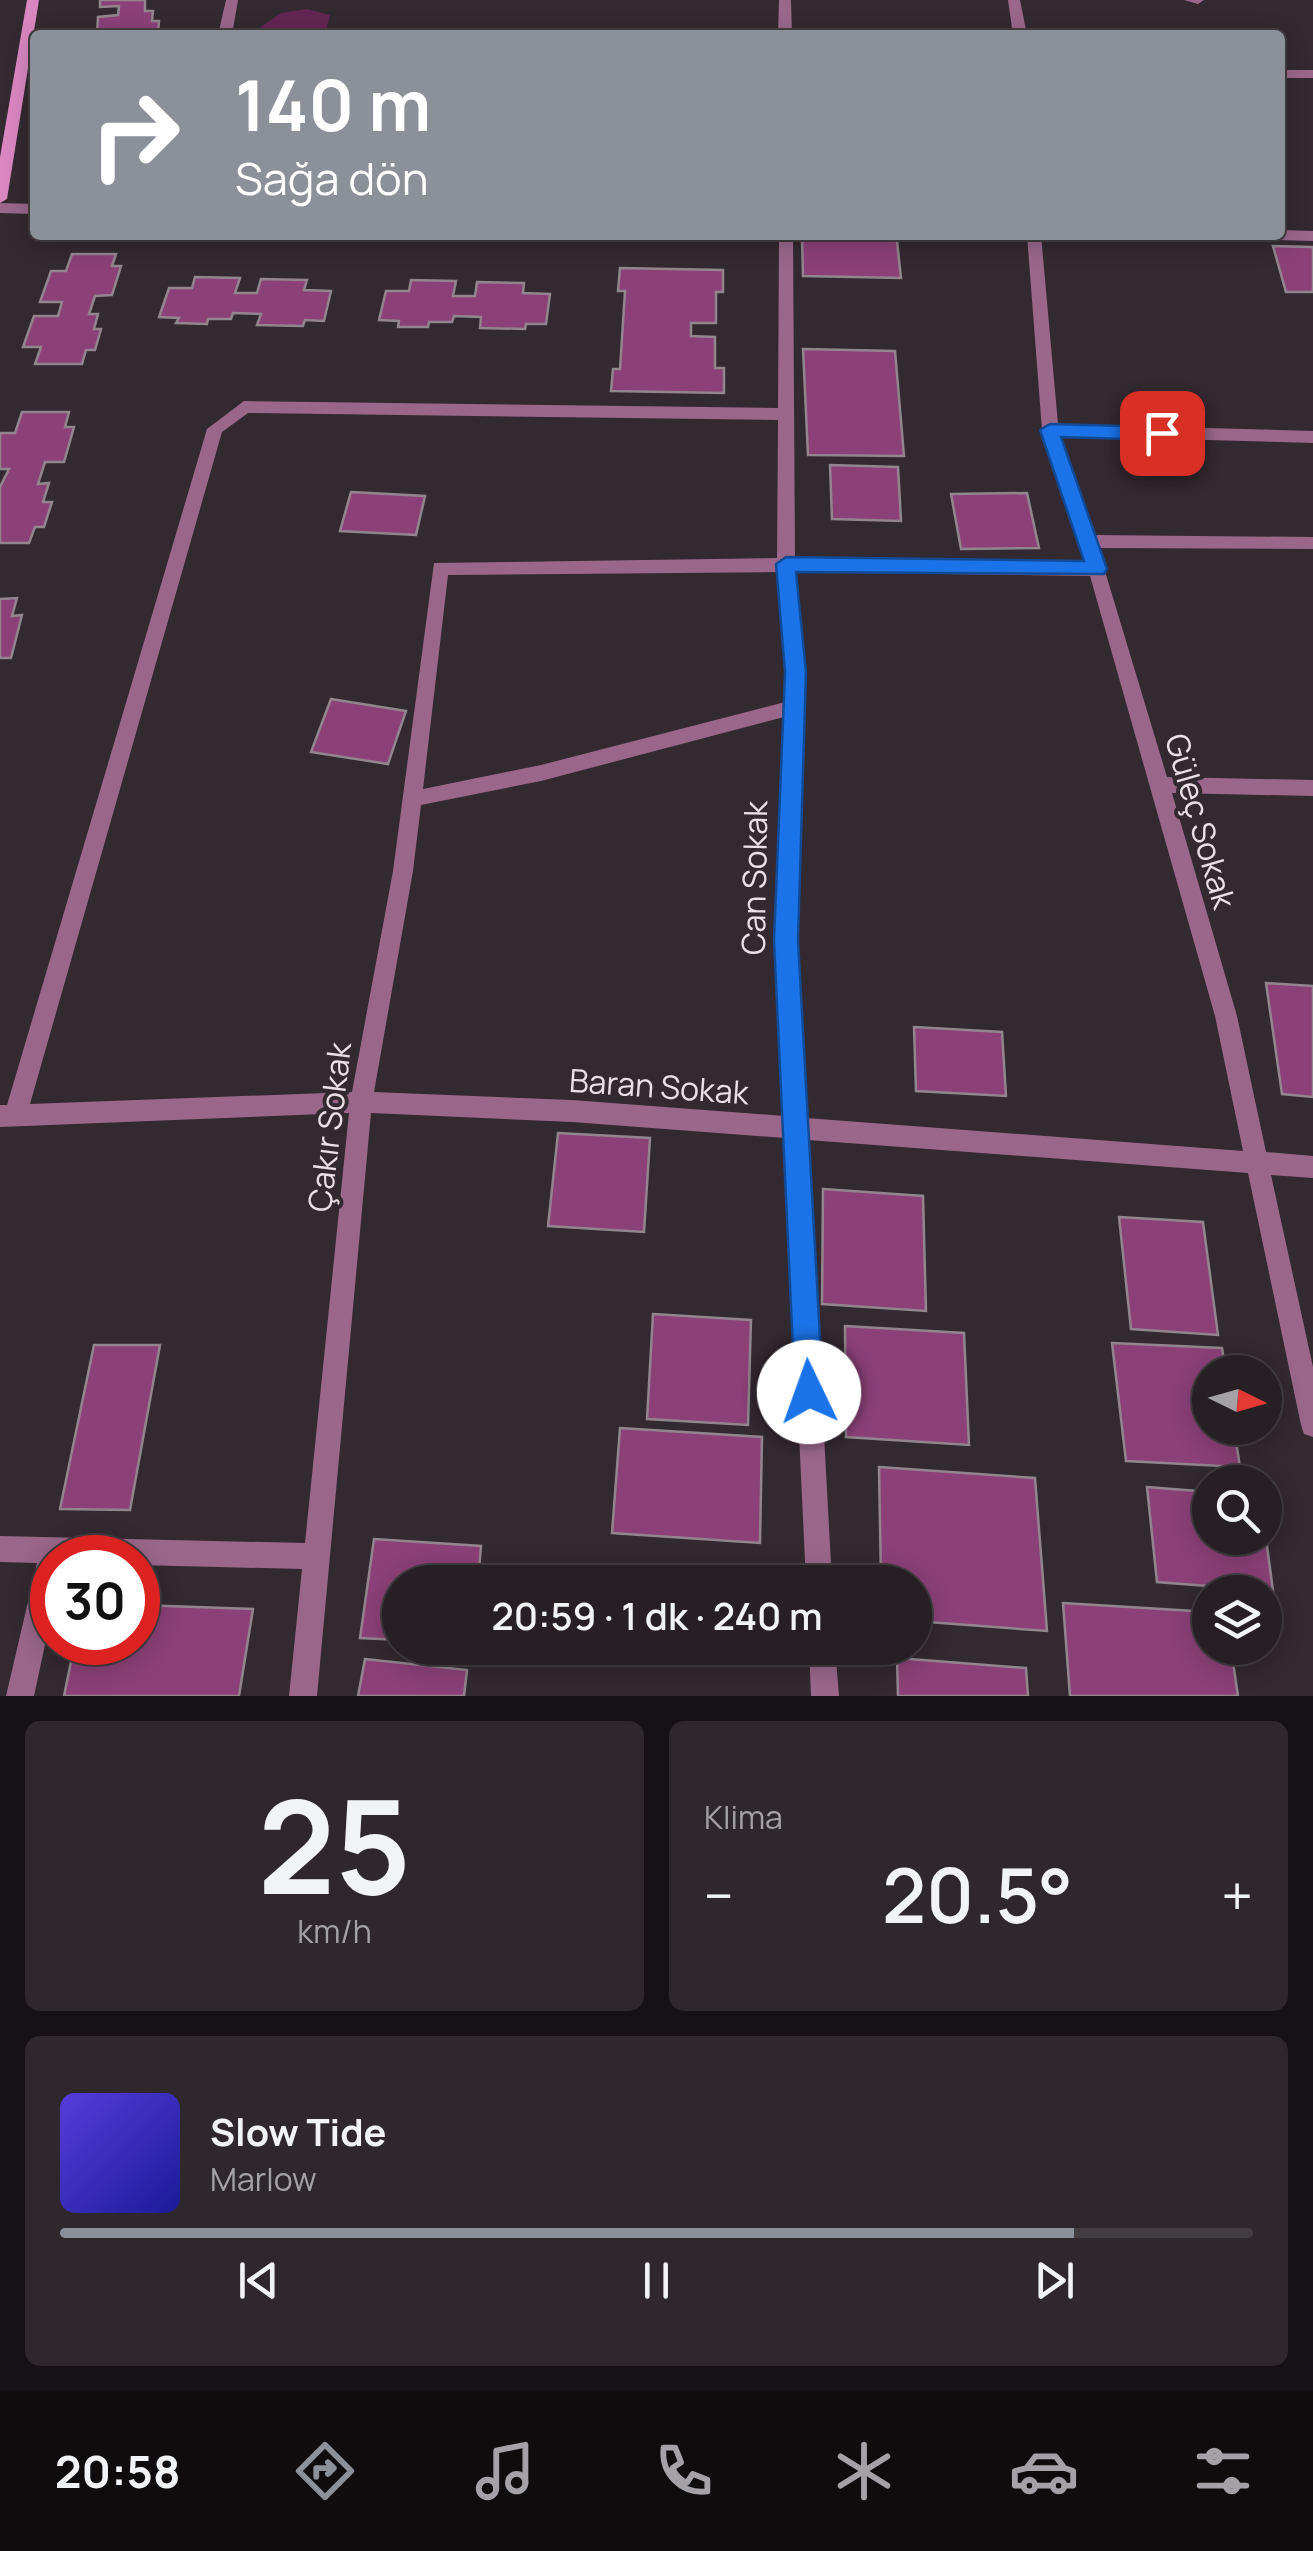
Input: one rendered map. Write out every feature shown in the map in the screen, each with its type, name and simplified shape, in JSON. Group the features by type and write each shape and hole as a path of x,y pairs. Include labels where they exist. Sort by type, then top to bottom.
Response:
{"main road":[{"path":"0,198 33,0"}],"street":[{"path":"225,30 232,0"},
{"path":"785,0 785,30"},
{"path":"1014,0 1019,30"},
{"path":"1190,0 1198,0"},
{"path":"1285,74 1313,74"},
{"path":"0,208 30,209"},
{"path":"1285,235 1313,236"},
{"name":"Can Sokak","path":"786,240 786,564 794,706 786,940 818,1565"},
{"name":"Güleç Sokak","path":"1034,240 1050,430 1097,569 1226,1016 1313,1426"},
{"path":"8,1116 214,430 226,418 244,407 784,414"},
{"path":"1050,430 1313,437"},
{"path":"1088,541 1313,543"},
{"path":"786,564 1097,569"},
{"name":"Çakır Sokak","path":"303,1696 361,1102 412,800 440,568 786,564"},
{"path":"412,800 541,773 794,706"},
{"path":"1159,785 1313,788"},
{"name":"Baran Sokak","path":"8,1116 361,1102 572,1111 1313,1166"},
{"path":"0,1549 30,1550"},
{"path":"160,1553 318,1556"},
{"path":"20,1696 30,1653"},
{"path":"823,1665 825,1696"}],"shaded area":[{"path":"307,9 330,15 326,30 256,30 281,13"}],"building":[{"path":"100,0 145,0 145,11 153,11 152,21 159,21 158,30 97,30 98,17 118,15 119,6 100,7"},
{"path":"802,240 897,241 901,278 803,276"},
{"path":"1273,246 1313,247 1313,292 1286,292"},
{"path":"72,254 116,254 112,266 121,266 112,295 95,296 89,314 98,314 94,329 101,329 95,350 86,350 82,364 35,364 41,347 23,347 34,316 58,316 62,302 40,302 51,271 66,271"},
{"path":"620,268 723,270 723,292 716,292 716,323 691,323 691,336 715,337 715,368 724,368 724,393 611,391 613,369 620,369 625,291 618,291"},
{"path":"195,277 240,278 235,293 257,293 261,279 307,280 304,290 331,291 324,321 305,320 303,326 257,325 261,314 233,313 231,319 208,319 207,324 176,323 179,318 159,317 169,288 192,288"},
{"path":"411,280 456,281 453,296 475,296 477,282 524,283 523,293 550,294 546,324 526,324 525,329 480,328 481,317 454,316 452,322 429,322 428,327 398,327 399,321 379,320 386,291 409,291"},
{"path":"803,349 895,351 904,456 808,455"},
{"path":"22,412 69,412 65,427 74,427 64,462 45,462 38,484 49,483 43,502 52,502 44,527 35,527 29,543 0,543 0,487 9,469 0,469 0,433 15,433"},
{"path":"830,465 898,467 901,521 832,519"},
{"path":"351,492 425,496 416,535 340,531"},
{"path":"1027,493 1039,548 961,549 951,494"},
{"path":"17,598 12,616 22,615 11,658 0,658 0,599"},
{"path":"331,699 406,711 388,764 311,752"},
{"path":"1266,983 1313,986 1313,1097 1282,1094"},
{"path":"914,1027 1002,1032 1006,1096 916,1091"},
{"path":"558,1133 650,1138 644,1232 548,1226"},
{"path":"823,1189 923,1196 926,1311 822,1304"},
{"path":"1119,1217 1203,1222 1218,1335 1131,1329"},
{"path":"653,1314 751,1320 748,1425 647,1419"},
{"path":"845,1326 964,1333 969,1445 846,1437"},
{"path":"1112,1343 1222,1348 1223,1355 1192,1355 1192,1445 1237,1445 1240,1465 1126,1461"},
{"path":"94,1345 160,1345 130,1510 60,1509"},
{"path":"620,1428 762,1437 760,1543 612,1533"},
{"path":"879,1467 1035,1478 1047,1631 932,1622 932,1565 881,1565"},
{"path":"1147,1487 1192,1491 1192,1555 1268,1555 1271,1575 1192,1575 1192,1585 1157,1582"},
{"path":"374,1539 481,1546 479,1565 382,1565 382,1639 360,1638"},
{"path":"1063,1603 1192,1611 1192,1665 1233,1665 1238,1696 1070,1696"},
{"path":"160,1606 253,1609 239,1696 64,1696 70,1665 160,1665"},
{"path":"365,1659 382,1661 382,1665 467,1670 464,1696 358,1696"},
{"path":"932,1661 1026,1668 1028,1696 898,1696 897,1665 932,1665"}],"route":[{"path":"809,1392 786,940 795,672 786,564 1097,569 1050,430 1162,433"}]}
